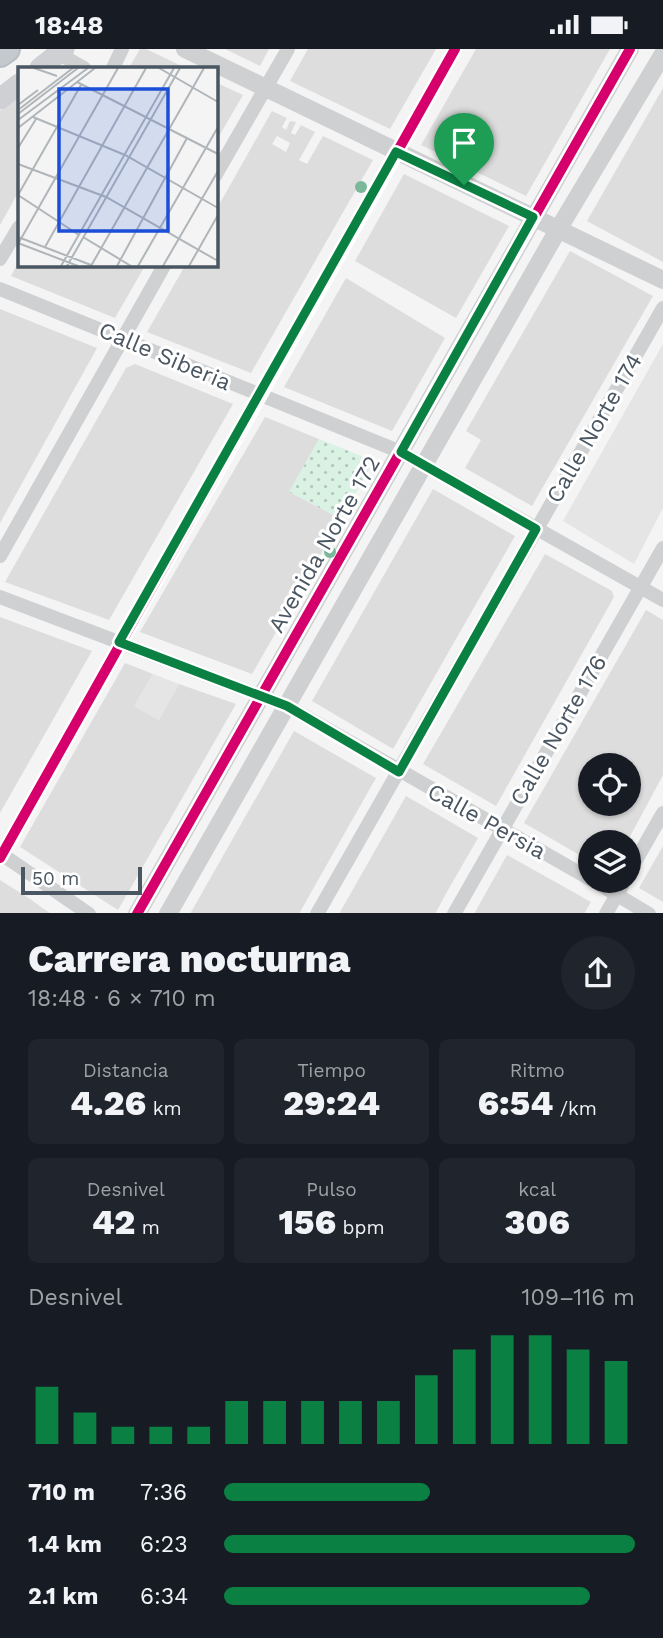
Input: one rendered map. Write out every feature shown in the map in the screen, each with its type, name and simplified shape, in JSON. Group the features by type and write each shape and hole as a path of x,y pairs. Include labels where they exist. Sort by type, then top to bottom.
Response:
{"highway":[{"path":"0,54 7,49"}],"main road":[{"path":"41,67 61,51"},
{"path":"0,99 18,85"}],"street":[{"path":"113,67 122,49"},
{"path":"185,49 396,152 559,227 663,280"},
{"path":"217,173 288,49"},
{"path":"89,913 1,855 455,49"},
{"name":"Avenida Norte 172","path":"137,913 630,49"},
{"path":"61,51 83,67"},
{"path":"168,913 559,227 663,54"},
{"path":"0,259 18,229"},
{"path":"0,556 164,266"},
{"name":"Calle Siberia","path":"0,289 401,452 663,600"},
{"name":"Calle Norte 174","path":"317,913 663,308"},
{"name":"Calle Norte 176","path":"454,913 663,548"},
{"name":"Calle Persia","path":"0,597 287,706 578,873"},
{"path":"641,851 663,813"},
{"name":"Calle Persia","path":"614,893 649,913"},
{"path":"606,913 617,895"}],"shaded area":[{"path":"663,344 663,508 634,564 563,521"},
{"path":"153,674 179,684 159,720 134,706"}],"green space":[{"path":"319,439 374,461 341,519 289,492"}],"building":[{"path":"140,49 146,49 184,67 130,67"},
{"path":"225,49 269,49 260,66"},
{"path":"308,49 436,49 390,129 290,81"},
{"path":"476,49 610,49 526,196 421,145"},
{"path":"217,83 243,95 217,140"},
{"path":"663,88 663,262 587,221"},
{"path":"18,97 18,193 0,225 0,111"},
{"path":"272,111 287,118 282,127 286,130 290,121 296,122 291,133 295,135 301,125 315,132 299,160 307,164 323,136 373,160 251,373 147,332 185,266 217,266 217,208","holes":["277,136 290,143 286,152 272,144"]},
{"path":"404,174 509,226 456,318 355,261"},
{"path":"570,251 653,296 532,506 465,468 481,440 466,431"},
{"path":"18,263 18,266 145,266 115,318 11,276"},
{"path":"346,278 445,338 392,431 284,387"},
{"path":"0,309 97,348 0,523"},
{"path":"135,364 233,404 109,620 5,582 126,368"},
{"path":"265,417 319,439 289,492 341,519 252,674 140,632"},
{"path":"433,489 515,536 393,749 312,701"},
{"path":"545,554 612,591 614,597 496,806 423,764"},
{"path":"646,610 663,620 663,775 641,816 641,753 578,753 578,816 641,816 633,830 578,830 578,854 524,823"},
{"path":"0,617 92,651 0,813"},
{"path":"125,663 153,674 134,706 159,720 179,684 236,704 118,910 20,847"},
{"path":"294,731 376,778 300,913 191,913"},
{"path":"406,796 478,838 436,913 340,913"},
{"path":"663,846 663,902 641,889 641,884"},
{"path":"507,855 591,902 585,913 475,913"},
{"path":"0,880 50,913 0,913"}],"cycle path":[{"path":"0,858 455,49"},
{"path":"138,913 630,49"}],"route":[{"path":"396,152 464,185 533,217 401,452 536,529 399,772 287,706 119,642 396,152"}]}
